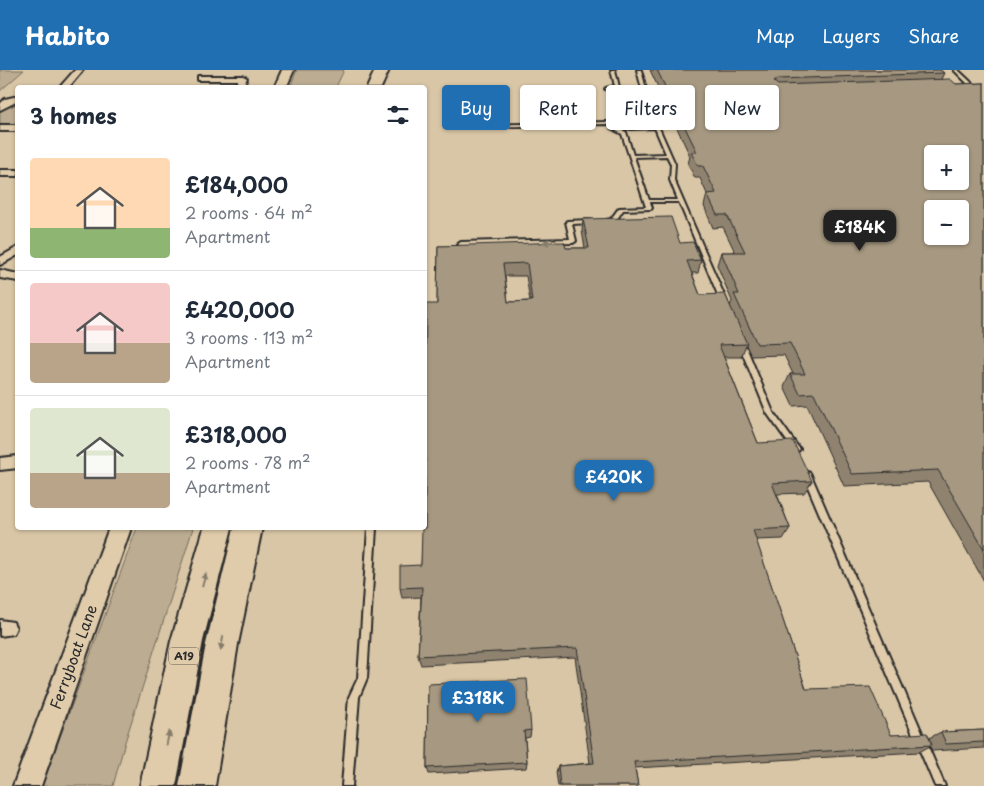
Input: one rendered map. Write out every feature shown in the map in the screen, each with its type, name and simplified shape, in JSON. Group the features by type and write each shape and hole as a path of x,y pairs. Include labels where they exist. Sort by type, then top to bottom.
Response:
{"highway":[{"path":"360,85 367,70"},
{"path":"375,85 382,70"},
{"name":"A19","path":"158,786 187,641 217,530"},
{"path":"197,786 222,644 248,530"}],"street":[{"path":"66,85 79,70"},
{"path":"197,85 207,70"},
{"path":"281,85 288,70"},
{"path":"201,78 243,78 240,85"},
{"path":"0,108 8,101 15,99"},
{"path":"0,128 15,128"},
{"path":"0,173 15,173"},
{"path":"0,262 15,252"},
{"path":"0,274 15,277"},
{"path":"0,464 15,462"},
{"name":"Ferryboat Lane","path":"28,786 119,530"}],"lane":[{"path":"612,70 618,85"},
{"path":"639,70 644,85"},
{"path":"956,70 973,86 962,88"},
{"path":"510,126 606,124"},
{"path":"461,244 573,241 569,222 613,221 621,209 649,208 624,133 615,128 510,129"},
{"path":"658,130 673,164 672,180 726,307"},
{"path":"632,156 669,156"},
{"path":"647,201 681,201"},
{"path":"737,334 770,413 794,445 798,454"},
{"path":"802,463 940,786"},
{"path":"347,786 354,697 362,678 372,530"}],"shaded area":[{"path":"0,70 24,70 0,91"},
{"path":"297,70 344,70 337,85 291,85"},
{"path":"15,99 15,128 0,128 0,108"},
{"path":"136,530 192,530 125,742 113,786 42,786"}],"building":[{"path":"657,70 940,70 944,73 778,79 774,82 778,85 950,79 956,84 984,83 984,549 938,470 852,474 814,393 800,394 790,374 805,374 790,343 757,344 734,294 739,294 721,252 745,252 727,215 717,215 707,194 716,193 703,166 698,166 691,152 697,152 686,130 695,130 695,85 664,85"},
{"path":"671,217 680,243 693,242 701,260 687,261 700,295 725,294 747,344 719,345 758,443 793,441 812,481 772,483 790,528 753,530 806,689 870,687 891,735 927,733 932,745 634,762 638,786 560,786 558,766 594,763 577,648 418,656 422,587 400,588 400,566 421,565 422,530 427,530 427,304 437,304 438,246 564,242 566,248 589,248 583,219","holes":["527,263 532,301 508,302 503,264"]},
{"path":"527,679 531,730 524,731 527,762 427,768 428,684"},
{"path":"984,730 984,742 946,744 941,732"}]}
